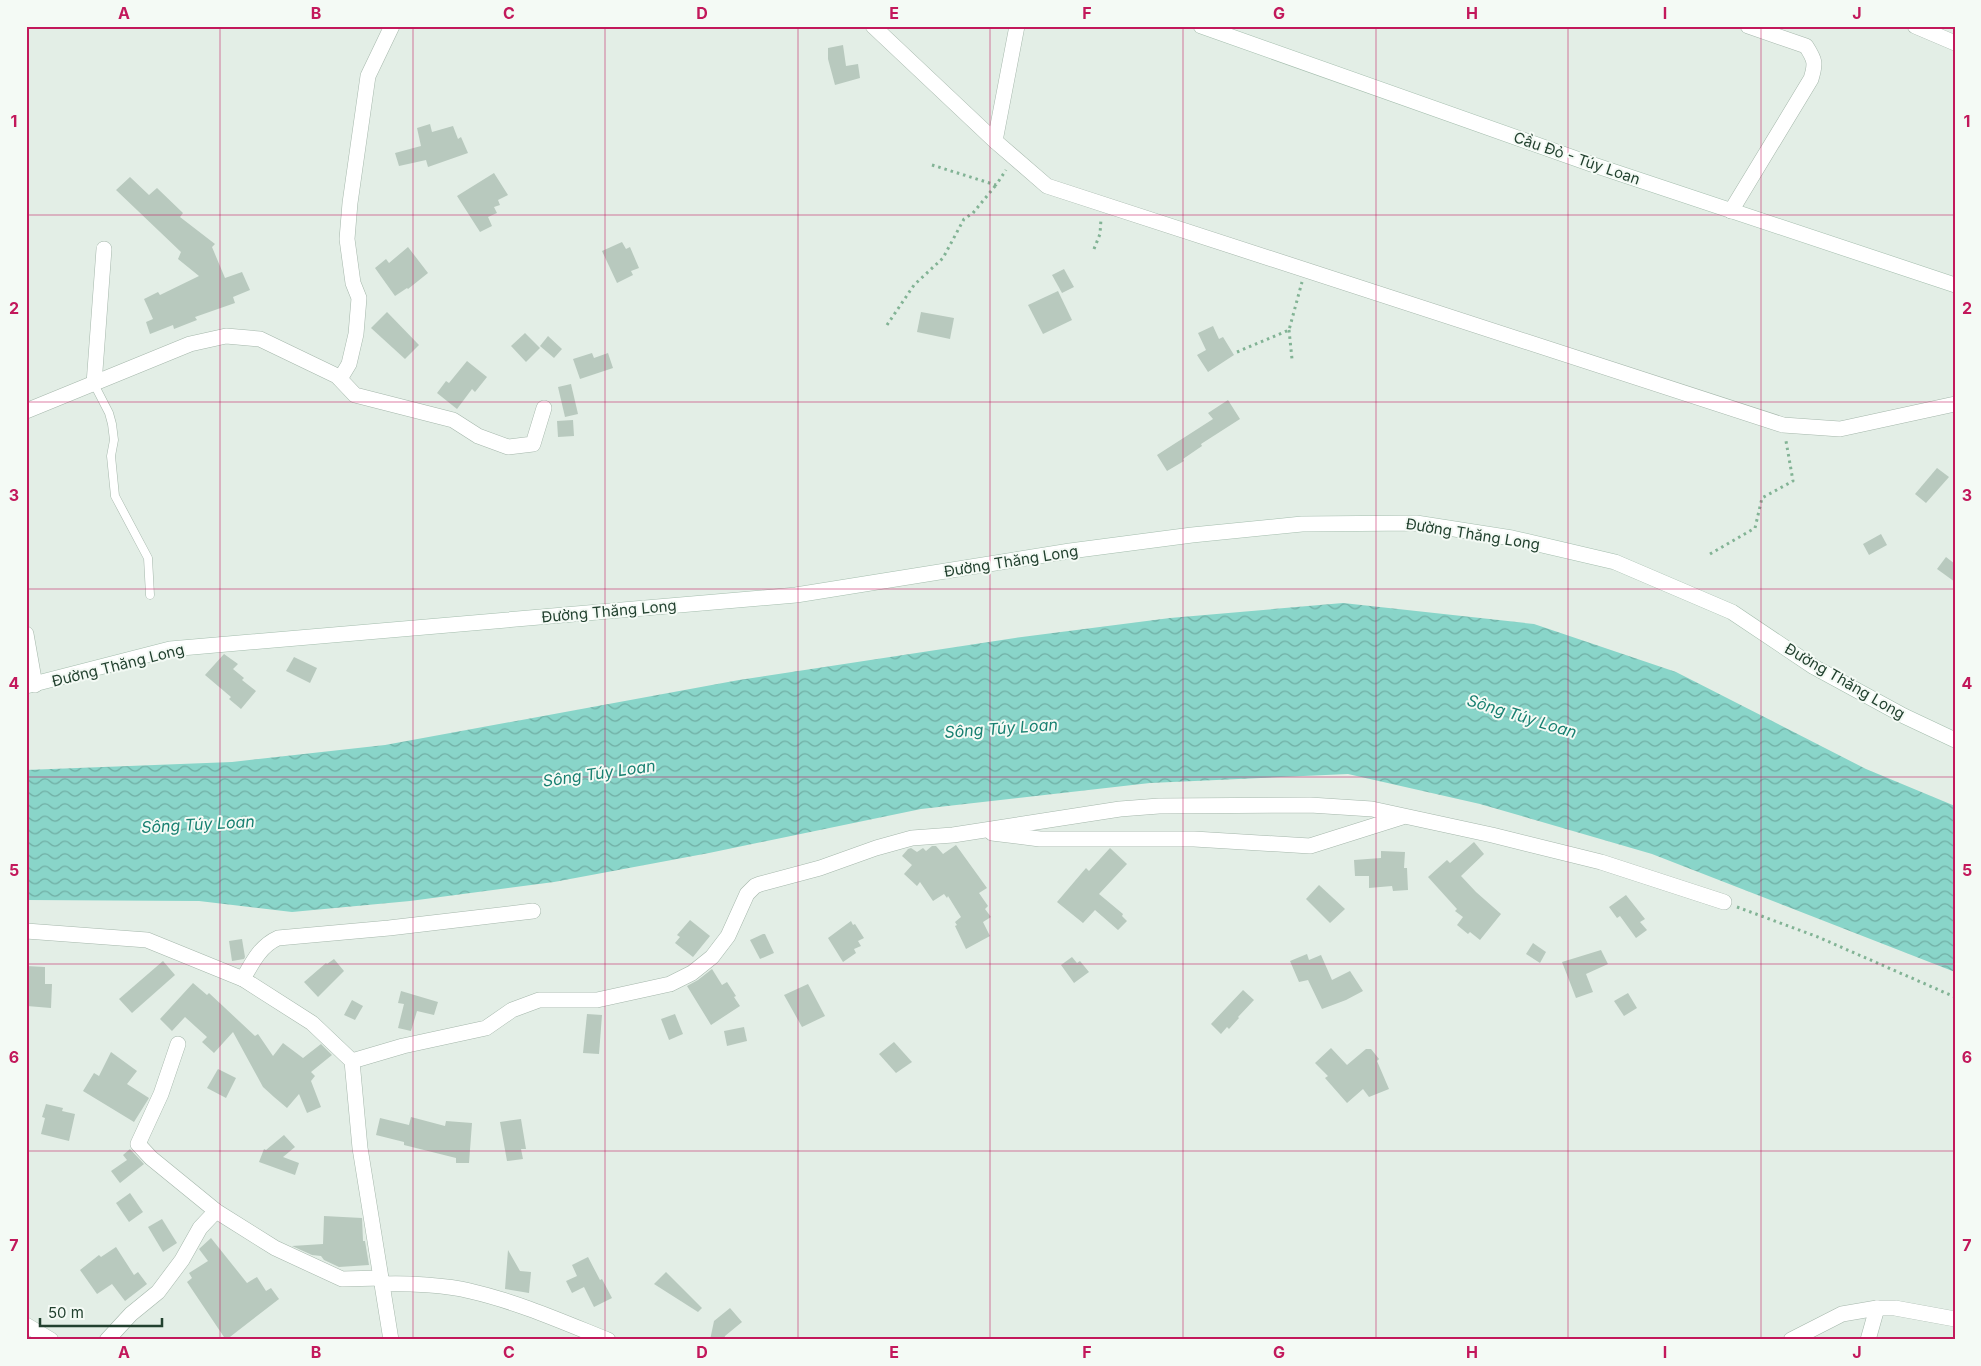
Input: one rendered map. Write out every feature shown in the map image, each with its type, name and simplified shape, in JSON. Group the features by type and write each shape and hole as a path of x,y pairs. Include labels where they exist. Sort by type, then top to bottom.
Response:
{"street":[{"path":"340,379 349,364 356,334 359,298 353,283 347,239 350,203 368,76 392,26"},
{"path":"873,26 1047,186 1783,425 1840,429 1955,404"},
{"path":"995,140 1017,26"},
{"name":"Cầu Đỏ - Túy Loan","path":"1201,26 1217,29 1582,161 1955,285"},
{"path":"1731,210 1811,79 1815,66 1813,57 1806,46 1748,26"},
{"path":"1915,26 1955,44"},
{"path":"94,384 104,249"},
{"path":"26,411 190,344 226,336 260,339 337,376 355,395 453,420 478,436 508,447 533,444 544,408"},
{"name":"Đường Thăng Long","path":"30,686 170,649 796,595 1070,551 1192,535 1302,524 1416,523 1512,538 1615,562 1732,612 1814,667 1904,716 1955,740"},
{"path":"26,634 30,686"},
{"path":"352,1061 404,1046 486,1028 512,1010 540,1000 596,1000 670,984 692,973 716,952 728,936 747,894 755,886 820,868 901,841 981,831 1120,809 1184,804 1334,806 1372,810 1406,816 1601,862 1724,902"},
{"path":"981,831 1040,839 1194,839 1310,846 1406,816"},
{"path":"243,979 267,943 278,938 389,928 533,911"},
{"path":"26,931 146,940 243,979 312,1023 352,1061 360,1148 391,1340"},
{"path":"178,1044 161,1094 138,1144 151,1158 216,1211 275,1248 342,1280 382,1281 469,1290 528,1308 608,1340"},
{"path":"107,1340 131,1314 158,1292 182,1260 200,1228 216,1211"},
{"path":"1868,1340 1877,1308"},
{"path":"1791,1340 1842,1314 1877,1308 1895,1308 1955,1318"},
{"path":"26,1325 51,1340"}],"lane":[{"path":"94,384 109,413 112,424 114,440 111,456 115,496 148,558 150,595"}],"path":[{"path":"887,325 914,285 943,258 964,219 973,213 996,185 1014,156"},
{"path":"932,164 996,185"},
{"path":"1094,249 1100,234 1103,204"},
{"path":"1292,359 1289,330 1305,270"},
{"path":"1237,352 1289,330"},
{"path":"1710,554 1755,528 1762,498 1793,481 1783,425"},
{"path":"1724,902 1818,937 1955,997"}],"water":[{"name":"Sông Túy Loan","path":"1343,603 1534,624 1676,672 1866,769 1955,806 1955,972 1652,854 1480,804 1348,774 1150,783 921,809 709,853 554,882 410,901 292,912 199,901 26,900 26,770 232,762 385,745 739,680 1015,638 1170,618"}],"building":[{"path":"843,45 846,66 858,64 860,78 835,85 828,59 828,48"},
{"path":"430,124 432,132 453,126 458,139 461,137 468,153 428,167 426,160 399,166 395,153 421,146 417,128"},
{"path":"494,173 508,195 498,200 500,205 494,207 497,213 488,217 492,226 480,232 457,196"},
{"path":"130,177 149,195 157,188 183,213 180,217 215,244 212,247 225,278 242,272 250,290 233,297 235,303 195,317 197,320 174,329 173,325 150,334 146,322 153,319 144,299 158,292 160,295 199,276 178,259 181,252 116,190"},
{"path":"622,242 626,249 630,247 639,268 631,271 633,275 617,283 602,251"},
{"path":"408,247 428,273 408,289 395,296 375,268 386,259 389,263"},
{"path":"1064,269 1074,287 1062,293 1052,275"},
{"path":"1058,291 1072,320 1043,334 1028,305"},
{"path":"387,312 419,345 405,359 371,328"},
{"path":"921,312 954,318 950,339 917,332"},
{"path":"1213,326 1219,339 1223,337 1234,355 1208,372 1197,355 1206,350 1198,333"},
{"path":"525,333 540,348 526,362 511,346"},
{"path":"548,336 562,349 554,358 540,346"},
{"path":"592,353 594,358 608,353 613,368 580,379 573,359"},
{"path":"467,361 487,377 475,392 472,389 457,409 437,393 446,381 449,383"},
{"path":"571,384 578,414 565,417 558,387"},
{"path":"1228,400 1240,419 1201,444 1202,446 1183,459 1184,461 1167,471 1157,455 1213,419 1208,413"},
{"path":"573,420 574,436 558,437 557,421"},
{"path":"1937,468 1949,477 1926,503 1915,494"},
{"path":"1881,534 1887,545 1869,555 1863,544"},
{"path":"1946,557 1955,564 1955,582 1937,569"},
{"path":"224,654 238,664 233,669 244,678 242,680 256,691 241,709 229,699 231,697 205,675"},
{"path":"294,657 317,668 310,683 286,671"},
{"path":"1474,842 1484,854 1461,876 1501,914 1480,940 1470,932 1468,934 1457,925 1463,917 1455,911 1457,909 1428,877 1447,860 1450,863"},
{"path":"956,845 987,888 979,893 988,906 985,909 991,917 983,922 990,936 966,949 955,926 957,925 955,922 961,917 948,896 947,898 944,894 933,901 920,882 917,886 904,874 912,865 902,856 911,848 917,852 923,848 926,851 932,846 936,846 943,854"},
{"path":"1110,848 1127,864 1099,894 1123,914 1122,916 1127,921 1118,930 1095,910 1083,923 1057,902 1086,868 1089,871"},
{"path":"1381,851 1405,852 1404,868 1407,868 1408,890 1393,891 1392,886 1369,888 1369,876 1355,876 1354,860 1381,858"},
{"path":"1319,885 1345,909 1330,923 1306,899"},
{"path":"1626,895 1645,919 1640,922 1647,930 1636,938 1620,916 1617,918 1609,907"},
{"path":"690,920 710,936 693,957 675,943 680,937 677,935"},
{"path":"851,921 864,938 858,941 861,946 854,949 856,953 843,962 828,938"},
{"path":"765,934 774,953 760,959 750,940"},
{"path":"242,939 245,957 244,959 232,961 229,941"},
{"path":"1533,943 1546,952 1540,963 1526,954"},
{"path":"1601,950 1608,964 1586,974 1593,992 1576,998 1562,962"},
{"path":"1307,954 1309,960 1321,955 1332,980 1350,971 1363,991 1322,1009 1308,980 1299,982 1290,961"},
{"path":"1072,957 1077,963 1080,961 1089,972 1074,983 1061,965"},
{"path":"334,959 344,971 318,997 304,982 326,963"},
{"path":"163,961 175,975 132,1013 119,999"},
{"path":"26,966 45,967 45,984 52,984 51,1008 27,1006"},
{"path":"712,969 722,985 727,982 740,1006 711,1025 687,986"},
{"path":"193,983 207,995 209,993 255,1036 258,1034 273,1056 283,1043 303,1058 321,1044 332,1055 311,1072 315,1076 311,1081 321,1107 307,1113 299,1094 287,1108 274,1097 263,1087 233,1032 214,1053 202,1042 207,1037 185,1017 172,1031 160,1019"},
{"path":"808,984 825,1016 802,1027 784,995"},
{"path":"1243,990 1254,1000 1229,1029 1227,1027 1221,1034 1211,1024"},
{"path":"401,991 438,1002 434,1015 417,1011 411,1031 398,1028 404,1004 398,1003"},
{"path":"1628,993 1637,1008 1624,1016 1614,1001"},
{"path":"352,1000 363,1006 355,1020 344,1015"},
{"path":"587,1014 602,1015 599,1054 583,1053"},
{"path":"675,1014 683,1034 669,1040 661,1019"},
{"path":"744,1027 747,1041 727,1046 724,1031"},
{"path":"894,1042 912,1062 896,1073 879,1054"},
{"path":"1331,1048 1347,1065 1366,1049 1371,1049 1379,1059 1377,1061 1389,1089 1369,1097 1363,1089 1347,1103 1325,1078 1328,1076 1315,1063"},
{"path":"111,1052 137,1071 127,1084 149,1098 134,1122 83,1091 94,1073 99,1076"},
{"path":"218,1069 236,1078 226,1098 207,1088"},
{"path":"46,1104 63,1108 62,1111 75,1114 69,1141 41,1134 45,1118 42,1117"},
{"path":"411,1117 445,1126 446,1121 472,1123 469,1163 456,1163 456,1158 404,1145 404,1142 376,1135 380,1118 409,1125"},
{"path":"521,1119 526,1149 521,1149 523,1159 507,1161 500,1122"},
{"path":"284,1135 295,1147 283,1157 299,1163 295,1175 259,1162 264,1149 266,1150"},
{"path":"130,1149 144,1164 120,1183 111,1171 127,1160 123,1155"},
{"path":"130,1193 143,1212 129,1222 116,1203"},
{"path":"324,1216 362,1218 363,1241 365,1241 369,1265 339,1267 324,1260 321,1256 312,1255 292,1246 323,1244"},
{"path":"162,1219 177,1243 163,1252 148,1227"},
{"path":"211,1238 247,1283 257,1277 266,1291 271,1288 279,1299 226,1340 187,1282 192,1278 189,1273 208,1261 199,1249"},
{"path":"116,1247 134,1275 138,1272 147,1284 125,1301 112,1284 97,1294 80,1270 99,1255 101,1257"},
{"path":"508,1250 520,1271 531,1272 529,1293 505,1289"},
{"path":"588,1257 612,1298 594,1307 584,1287 572,1293 566,1281 577,1276 572,1265"},
{"path":"666,1272 702,1308 698,1312 654,1284"},
{"path":"730,1308 742,1322 725,1336 724,1340 710,1340 714,1321"}]}
